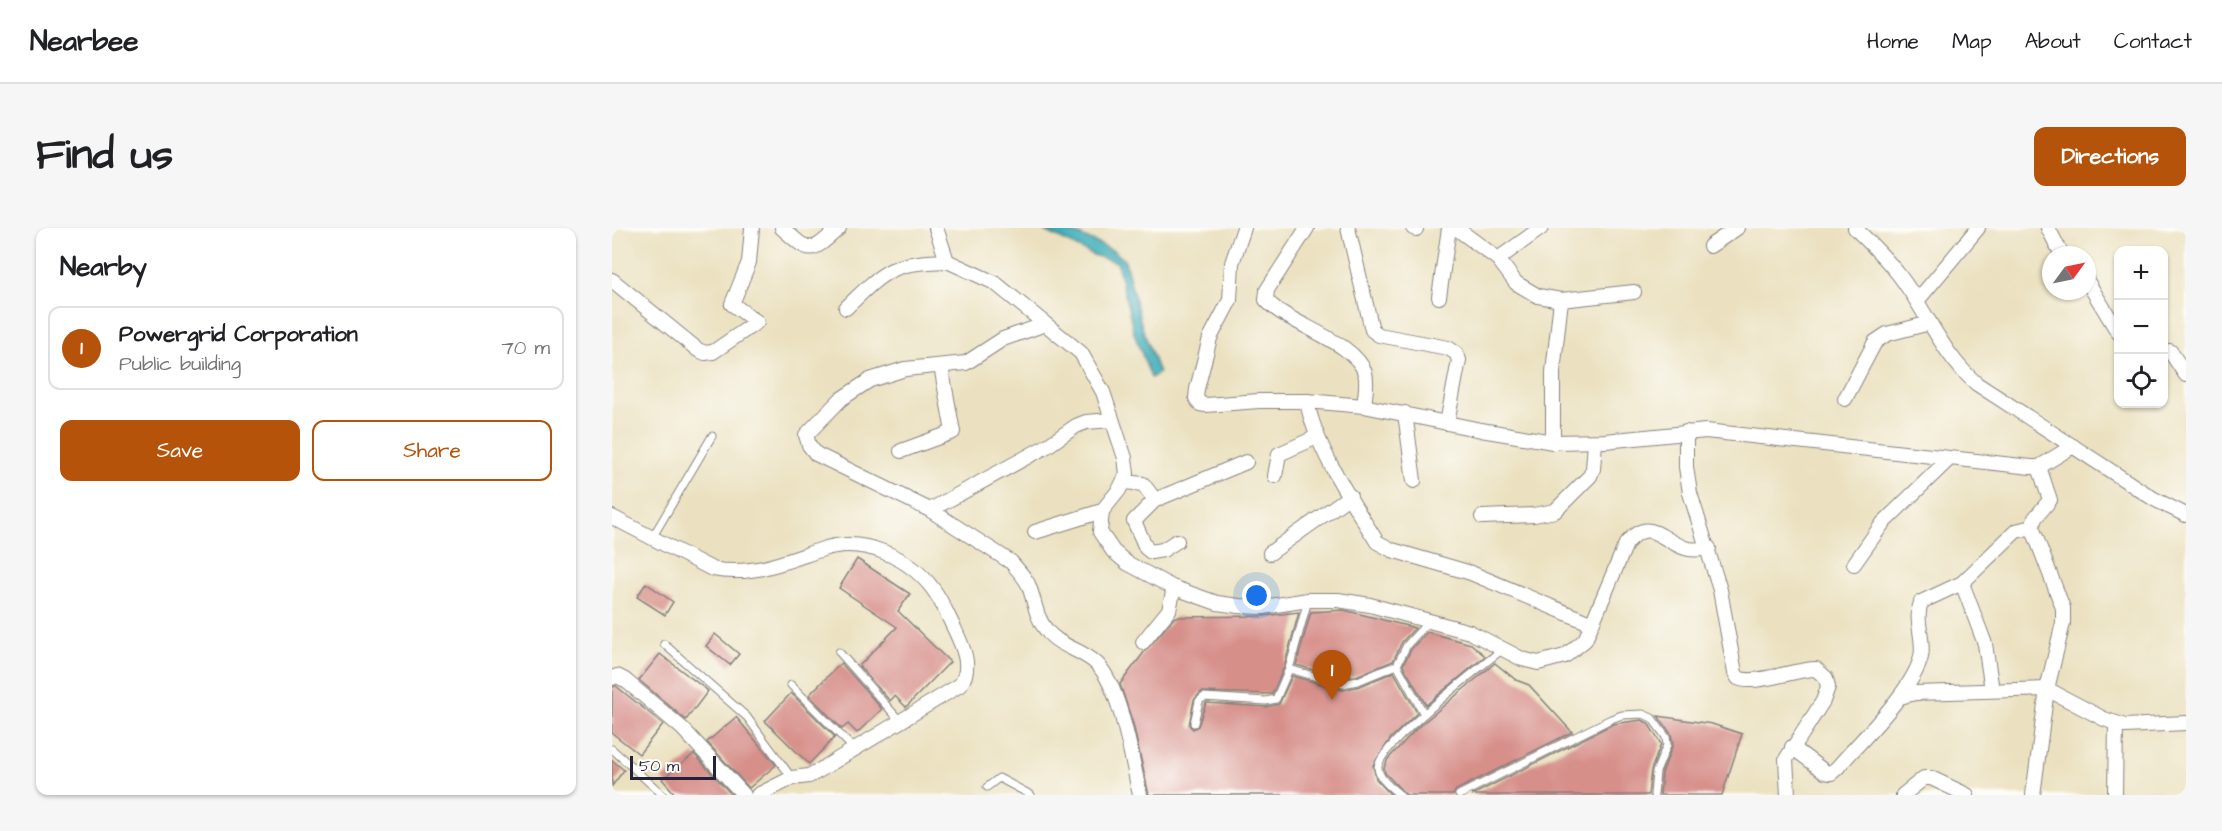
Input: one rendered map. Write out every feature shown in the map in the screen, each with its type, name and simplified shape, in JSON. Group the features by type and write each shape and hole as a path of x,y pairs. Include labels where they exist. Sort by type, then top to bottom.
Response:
{"street":[{"path":"612,280 699,350 705,353 713,352 757,322 732,304 749,262 752,228"},
{"path":"782,228 811,250 817,248 839,228"},
{"path":"936,228 947,261"},
{"path":"1244,228 1232,263 1230,300 1210,338 1196,398 1200,404 1307,401 1364,406 1553,442 1595,441 1686,432 1722,433 1948,460 2039,467 2073,446"},
{"path":"1307,228 1266,290 1266,300 1273,308 1310,326 1362,366 1367,382 1364,406"},
{"path":"1347,228 1372,330 1378,335 1448,348 1456,353 1459,360 1447,423"},
{"path":"1439,297 1449,228"},
{"path":"1456,228 1498,259 1516,283 1543,298 1561,300 1634,292"},
{"path":"1498,259 1541,228"},
{"path":"1710,246 1737,228"},
{"path":"1855,228 1899,275 1962,372 2154,499 2186,515"},
{"path":"1917,301 1978,228"},
{"path":"2048,228 2057,246"},
{"path":"846,308 882,274 900,265 947,261 995,283 1043,325 1080,353 1102,392 1125,458 1127,474 1125,482 1102,511 1100,531 1113,551 1140,572 1174,588 1217,603 1263,607 1308,600 1338,600 1370,604 1470,632 1522,659 1538,663 1566,656 1585,640 1590,623 1626,544 1634,534 1642,529 1652,531 1684,548 1695,550 1709,548"},
{"path":"2096,296 2114,325"},
{"path":"1553,442 1552,391 1561,300"},
{"path":"1845,399 1875,342 1887,334 1930,323"},
{"path":"1043,325 1003,339 966,363 905,369 870,380 841,399 806,435 809,445 816,454 930,510 1011,562 1028,583 1040,621 1047,633 1095,662 1101,669 1119,709 1140,795"},
{"path":"2170,351 2186,375"},
{"path":"901,451 949,436 953,432 941,366"},
{"path":"1307,401 1317,437 1377,542 1392,550 1471,573 1590,623"},
{"path":"1405,413 1414,481"},
{"path":"930,510 1047,446 1076,426 1086,422 1112,420"},
{"path":"1686,432 1686,467 1690,493 1709,548 1738,678 1749,681 1807,669 1816,669 1826,678 1828,687 1823,701 1786,759 1788,795"},
{"path":"1275,476 1279,454 1317,437"},
{"path":"1482,517 1534,515 1555,511 1590,477 1593,469 1595,441"},
{"path":"1854,564 1883,523 1948,460"},
{"path":"1177,541 1156,553 1146,548 1134,521 1155,500 1246,462"},
{"path":"2033,795 2047,689 2063,623 2063,608 2032,527 2035,518 2050,500 2039,467"},
{"path":"1125,482 1143,484 1155,500"},
{"path":"1270,553 1350,496"},
{"path":"1035,532 1102,511"},
{"path":"612,517 712,569 728,572 769,567 826,548 845,545 884,552 910,567 933,589 944,607 962,645 967,669 963,681 954,690 814,773 792,778 758,795"},
{"path":"1792,747 1825,772 1831,772 1900,697 1921,657 1917,623 1921,602 1962,583 2016,531 2032,527"},
{"path":"1962,583 1985,644 1992,690"},
{"path":"1143,642 1169,610 1174,588"},
{"path":"612,678 617,676 625,680 683,729 744,795"},
{"path":"1900,697 1915,693 2047,689 2125,726 2152,727 2186,723"},
{"path":"2115,795 2116,723"},
{"path":"1903,795 1924,778 1967,795"}],"lane":[{"path":"652,538 712,436"},
{"path":"1194,723 1199,701 1204,697 1266,701 1276,699 1289,669 1308,600"},
{"path":"1289,669 1342,684 1397,665 1407,645 1430,619"},
{"path":"664,644 747,717 792,778"},
{"path":"1400,795 1382,778 1378,770 1380,761 1393,744 1424,714 1504,648"},
{"path":"838,652 901,722"},
{"path":"1397,665 1424,714"},
{"path":"791,686 854,749"},
{"path":"1459,795 1611,719 1630,714 1643,714 1652,718 1666,737 1667,745 1656,772 1654,795"},
{"path":"612,749 663,795"},
{"path":"987,787 999,778 1031,795"}],"water":[{"path":"1039,228 1064,228 1114,251 1125,261 1142,327 1159,373 1151,378 1134,333 1117,262 1093,255"}],"building":[{"path":"857,559 910,594 898,611 950,662 906,707 895,696 890,701 859,666 897,627 839,588"},
{"path":"646,583 673,602 665,615 637,597"},
{"path":"1344,610 1415,628 1402,642 1393,661 1356,676 1342,678 1296,665 1311,612"},
{"path":"1299,612 1284,667 1272,694 1201,692 1194,700 1189,725 1193,729 1198,726 1206,703 1266,707 1279,704 1292,676 1343,690 1360,686 1394,672 1417,713 1391,738 1373,765 1376,779 1391,795 1149,795 1133,724 1120,684 1145,651 1175,617 1263,616"},
{"path":"1427,632 1471,644 1485,656 1426,705 1403,665 1412,648"},
{"path":"715,634 739,654 730,665 706,646"},
{"path":"660,654 708,691 686,720 639,680"},
{"path":"841,663 882,709 857,733 848,724 842,729 809,695"},
{"path":"1495,663 1516,680 1529,685 1572,732 1456,790 1453,795 1406,795 1385,773 1384,768 1388,759 1417,728"},
{"path":"616,686 663,724 639,754 612,733 612,687"},
{"path":"791,693 835,737 809,764 765,721"},
{"path":"1658,716 1712,724 1742,734 1722,795 1660,795 1662,773 1673,744 1671,734"},
{"path":"736,717 776,765 749,788 707,742"},
{"path":"1642,720 1648,723 1661,744 1651,770 1648,795 1472,795 1613,724"},
{"path":"694,754 732,795 676,795 662,779"},
{"path":"612,760 624,770 612,786"}],"place":[{"name":"Powergrid Corporation","path":"1332,700"}]}
